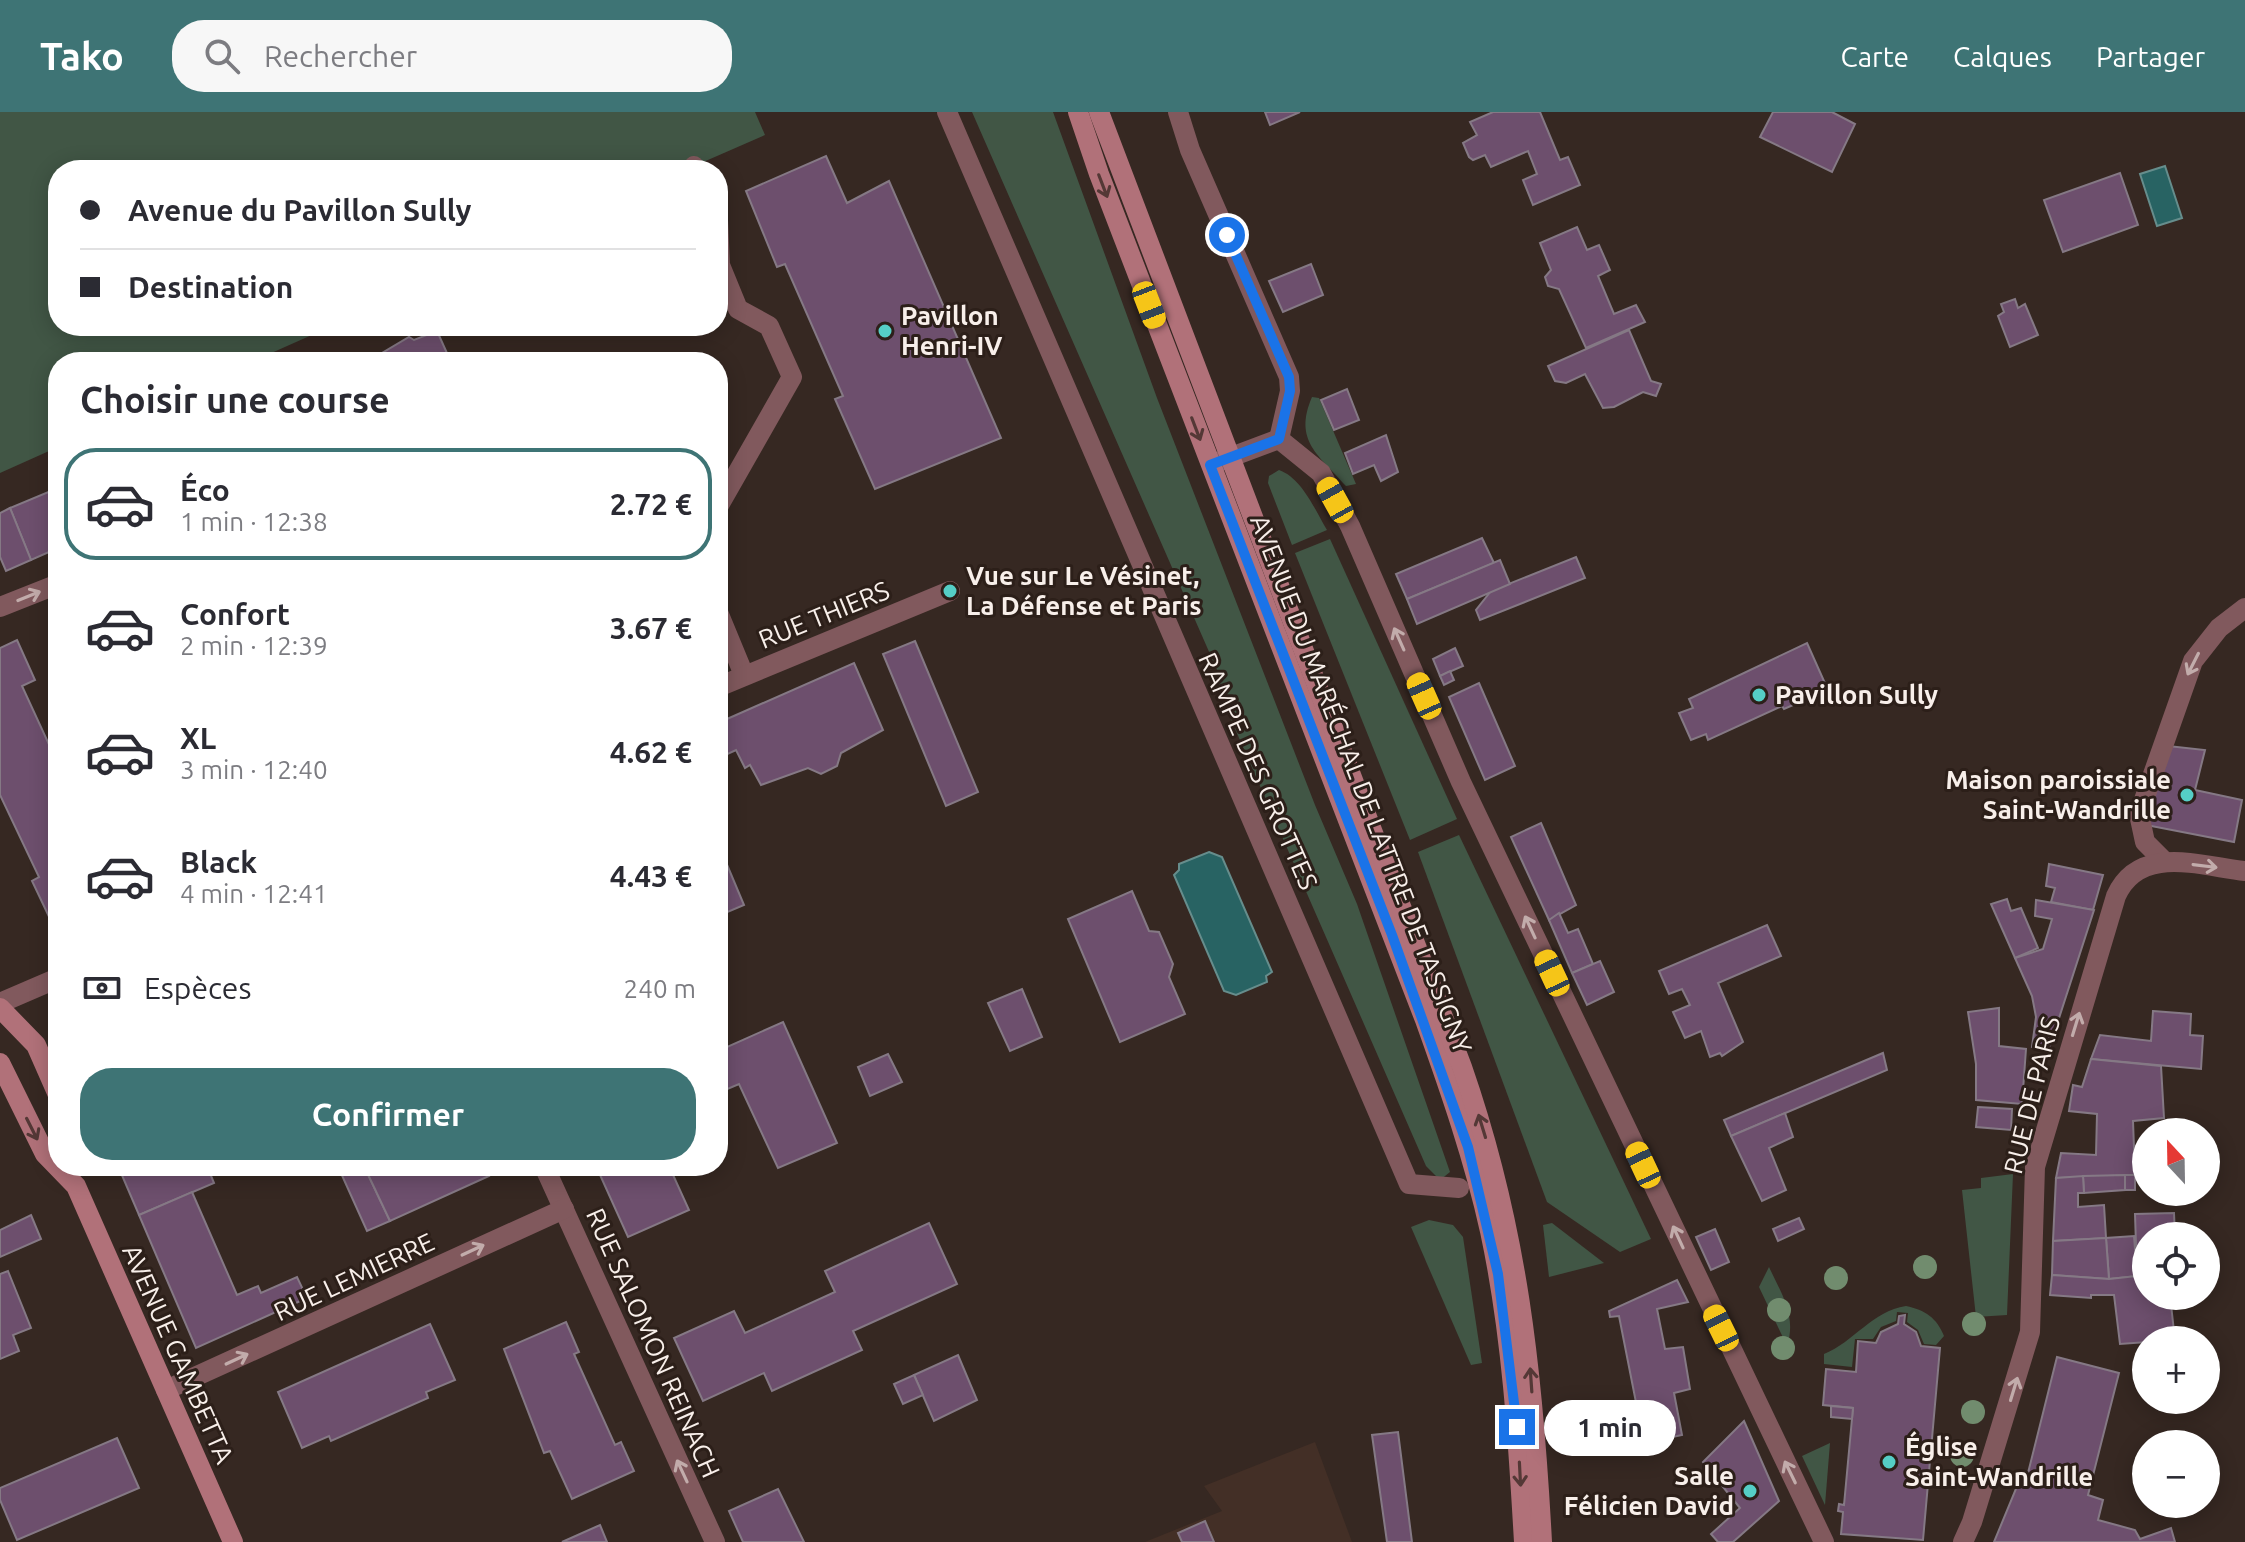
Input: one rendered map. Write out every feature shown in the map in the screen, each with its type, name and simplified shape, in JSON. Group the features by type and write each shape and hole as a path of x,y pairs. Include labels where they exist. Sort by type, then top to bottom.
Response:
{"main road":[{"name":"AVENUE DU MARÉCHAL DE LATTRE DE TASSIGNY","path":"1078,112 1462,1067 1491,1155 1509,1227 1529,1350 1542,1542"},
{"name":"AVENUE DU MARÉCHAL DE LATTRE DE TASSIGNY","path":"1099,112 1219,462 1468,1147 1490,1231 1510,1349 1524,1542"},
{"path":"0,1005 36,1045 48,1072"},
{"name":"AVENUE GAMBETTA","path":"0,1063 48,1156"},
{"name":"AVENUE GAMBETTA","path":"76,1176 233,1542"}],"street":[{"name":"RAMPE DES GROTTES","path":"947,112 1409,1184 1459,1188"},
{"path":"1178,112 1190,150 1289,377 1290,391 1279,439"},
{"path":"728,285 738,309 769,326 792,377 728,489"},
{"path":"1219,462 1279,439"},
{"path":"1279,439 1321,473 1350,526 1468,796 1824,1542"},
{"path":"0,607 48,588"},
{"name":"RUE THIERS","path":"728,682 950,591"},
{"path":"2245,608 2213,634 2193,661 2139,814 2145,842 2164,861 2245,871"},
{"path":"728,636 744,675"},
{"name":"RUE DE PARIS","path":"1963,1542 2030,1332 2035,1167 2062,1072 2120,886 2141,867 2164,861"},
{"path":"0,1005 48,983"},
{"name":"RUE SALOMON REINACH","path":"549,1176 715,1542"},
{"name":"RUE LEMIERRE","path":"166,1390 564,1209"}],"shaded area":[{"path":"1315,1442 1352,1542 1145,1542 1222,1511 1204,1486"}],"green space":[{"path":"0,112 755,112 765,135 708,160 48,160 48,336 310,336 274,352 48,352 48,451 0,473"},
{"path":"972,112 1053,112 1157,398 1315,805 1357,904 1450,1172 1440,1180 1426,1166 1215,683 1221,679"},
{"path":"1312,397 1319,398 1356,484 1346,486 1312,446 1306,425"},
{"path":"1279,470 1301,487 1327,530 1292,545 1268,483 1269,476"},
{"path":"1330,539 1457,819 1410,840 1295,553"},
{"path":"1459,835 1651,1239 1620,1252 1547,1202 1418,852"},
{"path":"2013,1174 2007,1315 1976,1317 1962,1190 1981,1188 1981,1178"},
{"path":"1429,1220 1453,1225 1463,1237 1482,1363 1471,1365 1411,1227"},
{"path":"1552,1223 1604,1263 1549,1277 1543,1225"},
{"path":"1769,1267 1789,1315 1787,1346 1759,1287"},
{"path":"1906,1306 1925,1313 1938,1324 1944,1336 1936,1345 1924,1344 1918,1330 1907,1322 1908,1313 1897,1312 1896,1321 1881,1327 1873,1339 1855,1339 1852,1367 1824,1364 1824,1354 1883,1314"},
{"path":"1830,1443 1825,1505 1802,1456"}],"water":[{"path":"2165,166 2182,218 2157,226 2140,174"},
{"path":"1209,852 1222,857 1272,972 1266,976 1267,982 1236,995 1224,991 1174,875 1179,870 1179,864"}],"building":[{"path":"1265,112 1300,112 1270,125"},
{"path":"1493,112 1540,112 1560,160 1568,157 1580,185 1533,205 1523,180 1537,174 1528,151 1491,167 1485,155 1473,160 1469,157 1463,143 1477,135 1470,122"},
{"path":"1773,112 1832,112 1855,124 1832,172 1760,137"},
{"name":"Pavillon Henri-IV","path":"826,156 847,203 889,181 1001,438 875,489 835,399 843,396 785,264 777,267 746,191"},
{"path":"2120,173 2138,225 2063,252 2044,200"},
{"path":"1577,227 1587,250 1599,245 1610,270 1598,276 1614,314 1636,305 1645,322 1586,348 1559,289 1548,286 1545,277 1551,270 1540,243"},
{"path":"1311,264 1323,295 1283,312 1269,281"},
{"path":"2015,299 2018,308 2025,304 2038,335 2010,347 1998,316 2004,312 2001,304"},
{"path":"1629,330 1651,381 1661,384 1656,396 1643,392 1614,407 1603,408 1585,374 1566,383 1555,381 1548,366"},
{"path":"439,336 446,352 384,352 409,337 414,340"},
{"path":"1347,389 1359,420 1334,430 1321,400"},
{"path":"1386,435 1398,472 1381,481 1374,465 1353,474 1345,453"},
{"path":"48,492 48,552 31,560 10,508"},
{"path":"10,508 31,560 6,571 0,557 0,513"},
{"path":"1482,538 1494,563 1407,599 1396,574"},
{"path":"1576,557 1585,578 1480,620 1476,610 1491,591"},
{"path":"1500,560 1510,584 1417,624 1407,599"},
{"path":"17,640 35,680 22,686 48,742 48,915 32,881 39,877 0,795 0,648"},
{"path":"915,641 978,792 946,806 883,654"},
{"name":"Pavillon Sully","path":"1807,643 1828,690 1784,709 1782,706 1708,740 1706,734 1691,740 1679,713 1693,708 1689,699"},
{"path":"1455,648 1463,666 1440,676 1433,659"},
{"path":"854,663 883,730 841,753 837,766 821,774 808,768 761,785 750,765 745,768 736,750 728,754 728,719"},
{"path":"1450,671 1454,680 1444,685 1440,676"},
{"path":"1479,683 1515,766 1485,780 1449,697"},
{"name":"Maison paroissiale Saint-Wandrille","path":"2168,746 2205,750 2195,790 2242,800 2234,842 2146,825"},
{"path":"1541,823 1576,905 1549,920 1511,837"},
{"path":"2049,864 2103,875 2093,910 2051,902 2055,888 2046,886"},
{"path":"728,867 744,905 728,912"},
{"path":"1132,891 1149,931 1159,932 1173,964 1169,977 1185,1014 1120,1042 1068,919"},
{"path":"2007,899 2011,911 2021,908 2038,948 2015,958 1991,904"},
{"path":"2036,900 2094,910 2049,1049 2032,1047 2036,1017 2032,996 2015,958 2043,949 2052,919 2035,916"},
{"path":"1559,913 1568,933 1578,929 1593,964 1572,973 1549,920"},
{"path":"1767,925 1781,956 1718,983 1743,1042 1722,1056 1720,1053 1710,1057 1701,1031 1685,1038 1673,1012 1690,1005 1682,989 1669,994 1659,971"},
{"path":"1600,961 1614,992 1587,1005 1572,973"},
{"path":"1022,989 1042,1037 1010,1051 988,1003"},
{"path":"1999,1008 1999,1046 2026,1049 2022,1104 1976,1100 1976,1064 1968,1012"},
{"path":"2153,1011 2191,1014 2190,1035 2203,1036 2201,1069 2091,1059 2100,1035 2151,1041"},
{"path":"783,1022 837,1143 778,1168 739,1084 728,1089 728,1047"},
{"path":"1883,1053 1887,1070 1731,1136 1724,1120"},
{"path":"888,1054 902,1082 870,1096 858,1067"},
{"path":"2091,1059 2161,1066 2164,1118 2132,1118 2132,1175 2056,1178 2061,1153 2096,1155 2097,1114 2069,1111 2073,1085 2082,1087"},
{"path":"1978,1107 2012,1109 2011,1130 1976,1127"},
{"path":"1785,1113 1793,1137 1769,1148 1786,1190 1762,1201 1731,1136"},
{"path":"2125,1175 2132,1175 2132,1190 2125,1190"},
{"path":"2125,1175 2125,1190 2084,1193 2083,1176"},
{"path":"122,1176 211,1176 214,1183 139,1215"},
{"path":"342,1176 369,1176 390,1221 367,1231"},
{"path":"369,1176 489,1176 390,1221"},
{"path":"601,1176 674,1176 689,1210 628,1237"},
{"path":"2083,1176 2084,1193 2078,1193 2078,1207 2104,1205 2106,1238 2053,1241 2056,1178"},
{"path":"192,1192 237,1295 258,1286 261,1293 297,1277 307,1298 196,1348 139,1215"},
{"path":"2174,1213 2174,1222 2135,1222 2135,1214"},
{"path":"31,1215 41,1239 0,1257 0,1230"},
{"path":"1799,1218 1804,1229 1778,1241 1773,1229"},
{"path":"929,1223 957,1284 853,1331 862,1350 772,1391 764,1373 703,1401 674,1338 734,1311 745,1333 835,1292 825,1271"},
{"path":"1715,1229 1729,1262 1711,1270 1696,1237"},
{"path":"2132,1236 2132,1277 2109,1279 2106,1238"},
{"path":"2106,1238 2109,1279 2052,1275 2053,1241"},
{"path":"8,1271 31,1328 13,1335 19,1351 0,1359 0,1274"},
{"path":"2052,1275 2109,1279 2132,1277 2132,1310 2172,1310 2173,1326 2132,1326 2132,1343 2120,1344 2114,1295 2091,1295 2091,1298 2050,1295"},
{"path":"1677,1280 1688,1302 1657,1309 1665,1349 1683,1347 1690,1389 1674,1393 1682,1435 1644,1443 1619,1316 1610,1317 1609,1311"},
{"name":"Église Saint-Wandrille","path":"1905,1315 1904,1324 1916,1332 1921,1346 1940,1348 1923,1540 1841,1534 1843,1512 1838,1511 1839,1504 1844,1505 1853,1408 1823,1405 1826,1369 1856,1372 1858,1341 1876,1343 1881,1332 1898,1324 1899,1316"},
{"path":"566,1322 579,1352 574,1354 615,1445 621,1442 634,1471 572,1499 550,1451 544,1453 504,1349"},
{"path":"430,1324 455,1380 426,1392 428,1398 331,1441 329,1436 302,1448 278,1392"},
{"path":"958,1355 977,1400 934,1421 914,1375"},
{"path":"2057,1357 2119,1373 2088,1495 2103,1500 2098,1520 2135,1530 2140,1539 2171,1528 2175,1542 1994,1542 2020,1479 2026,1481"},
{"path":"914,1375 923,1395 903,1404 894,1384"},
{"path":"1831,1406 1853,1408 1852,1419 1831,1417"},
{"name":"Salle Félicien David","path":"1744,1421 1779,1501 1733,1542 1718,1542 1711,1534 1740,1508 1703,1462"},
{"path":"1398,1432 1412,1542 1387,1542 1372,1435"},
{"path":"117,1438 139,1488 17,1540 0,1500 0,1488"},
{"path":"778,1489 804,1542 743,1542 729,1511"},
{"path":"1205,1521 1214,1542 1182,1542 1178,1533"},
{"path":"600,1525 607,1542 562,1542 571,1538"}],"place":[{"name":"Pavillon Henri-IV","path":"885,331"},
{"name":"Vue sur Le Vésinet, La Défense et Paris","path":"950,591"},
{"name":"Pavillon Sully","path":"1759,695"},
{"name":"Maison paroissiale Saint-Wandrille","path":"2187,795"},
{"name":"Église Saint-Wandrille","path":"1889,1462"},
{"name":"Salle Félicien David","path":"1750,1491"}],"route":[{"path":"1227,235 1289,377 1290,391 1279,439 1210,465 1392,935 1468,1147 1498,1274 1510,1349 1517,1427"}]}
